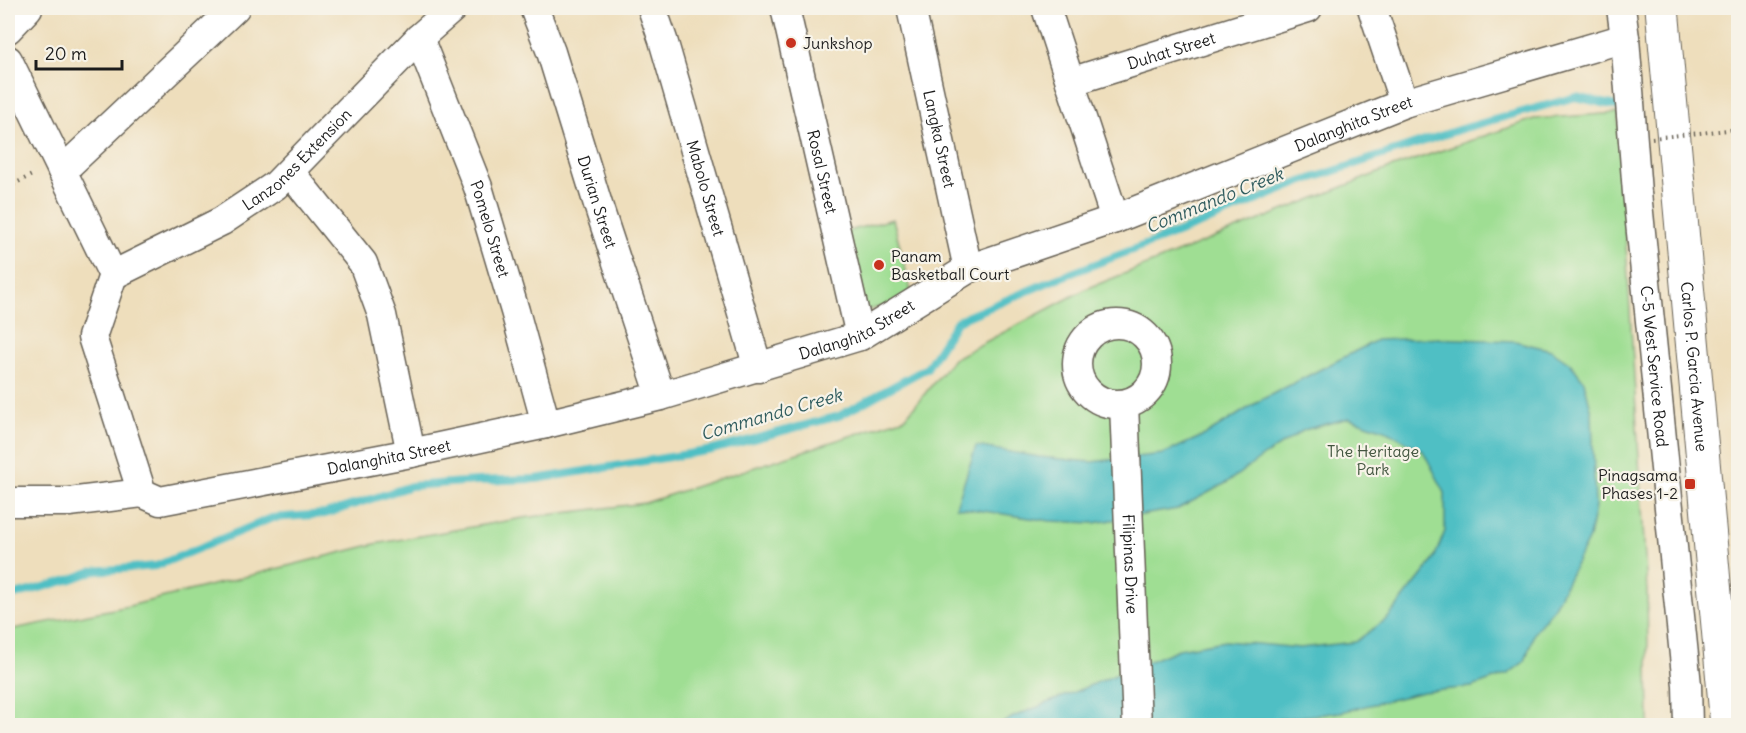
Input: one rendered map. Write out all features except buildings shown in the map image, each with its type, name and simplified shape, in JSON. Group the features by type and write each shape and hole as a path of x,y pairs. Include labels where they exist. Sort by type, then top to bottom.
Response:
{"main road":[{"name":"Carlos P. Garcia Avenue","path":"1662,8 1727,726"}],"street":[{"path":"8,29 28,8"},
{"path":"62,171 236,8"},
{"name":"Lanzones Extension","path":"113,275 222,221 276,185 419,38 453,8"},
{"name":"Durian Street","path":"534,8 551,52 600,211 662,396"},
{"name":"Mabolo Street","path":"652,8 758,368"},
{"name":"Rosal Street","path":"785,8 860,336"},
{"name":"Langka Street","path":"911,8 968,269"},
{"path":"1046,8 1115,219"},
{"name":"Duhat Street","path":"1070,82 1308,8"},
{"path":"1372,8 1404,103"},
{"name":"C-5 West Service Road","path":"1621,8 1638,205 1687,685 1688,726"},
{"name":"Pomelo Street","path":"419,38 478,187 546,424"},
{"name":"Dalanghita Street","path":"8,502 69,502 151,497 411,453 662,396 860,336 968,269 1115,219 1404,103 1625,38"},
{"path":"8,60 113,275 92,337 151,497"},
{"path":"290,171 363,263 382,315 411,453"},
{"name":"Filipinas Drive","path":"1124,410 1137,726"}],"path":[{"path":"1652,138 1738,129"}],"green space":[{"name":"The Heritage Park","path":"1618,113 1647,591 1649,725 8,726 8,630 129,606 375,544 523,518 645,503 905,418 953,359 1086,289 1393,167 1534,119"},
{"name":"Panam Basketball Court","path":"893,219 913,299 864,311 844,232"}],"water":[{"path":"1430,338 1515,341 1551,350 1570,363 1584,381 1592,413 1595,507 1589,538 1554,607 1534,633 1525,661 1508,674 1472,687 1423,692 1341,712 1192,726 999,725 1013,717 1179,649 1225,641 1300,648 1355,642 1388,618 1433,561 1445,531 1445,493 1423,451 1387,431 1349,418 1304,430 1226,483 1178,509 1094,523 1050,521 956,507 976,446 1040,457 1091,462 1163,454 1207,434 1261,400 1377,340"}],"waterway":[{"name":"Commando Creek","path":"8,597 93,571 156,566 272,518 325,514 411,486 536,479 712,450 839,416 927,368 957,321 1051,281 1200,224 1301,182 1461,129 1576,97 1625,108"}],"place":[{"name":"Junkshop","path":"791,43"},
{"name":"Panam Basketball Court","path":"879,265"},
{"name":"Pinagsama Phases 1-2","path":"1690,484"}]}
